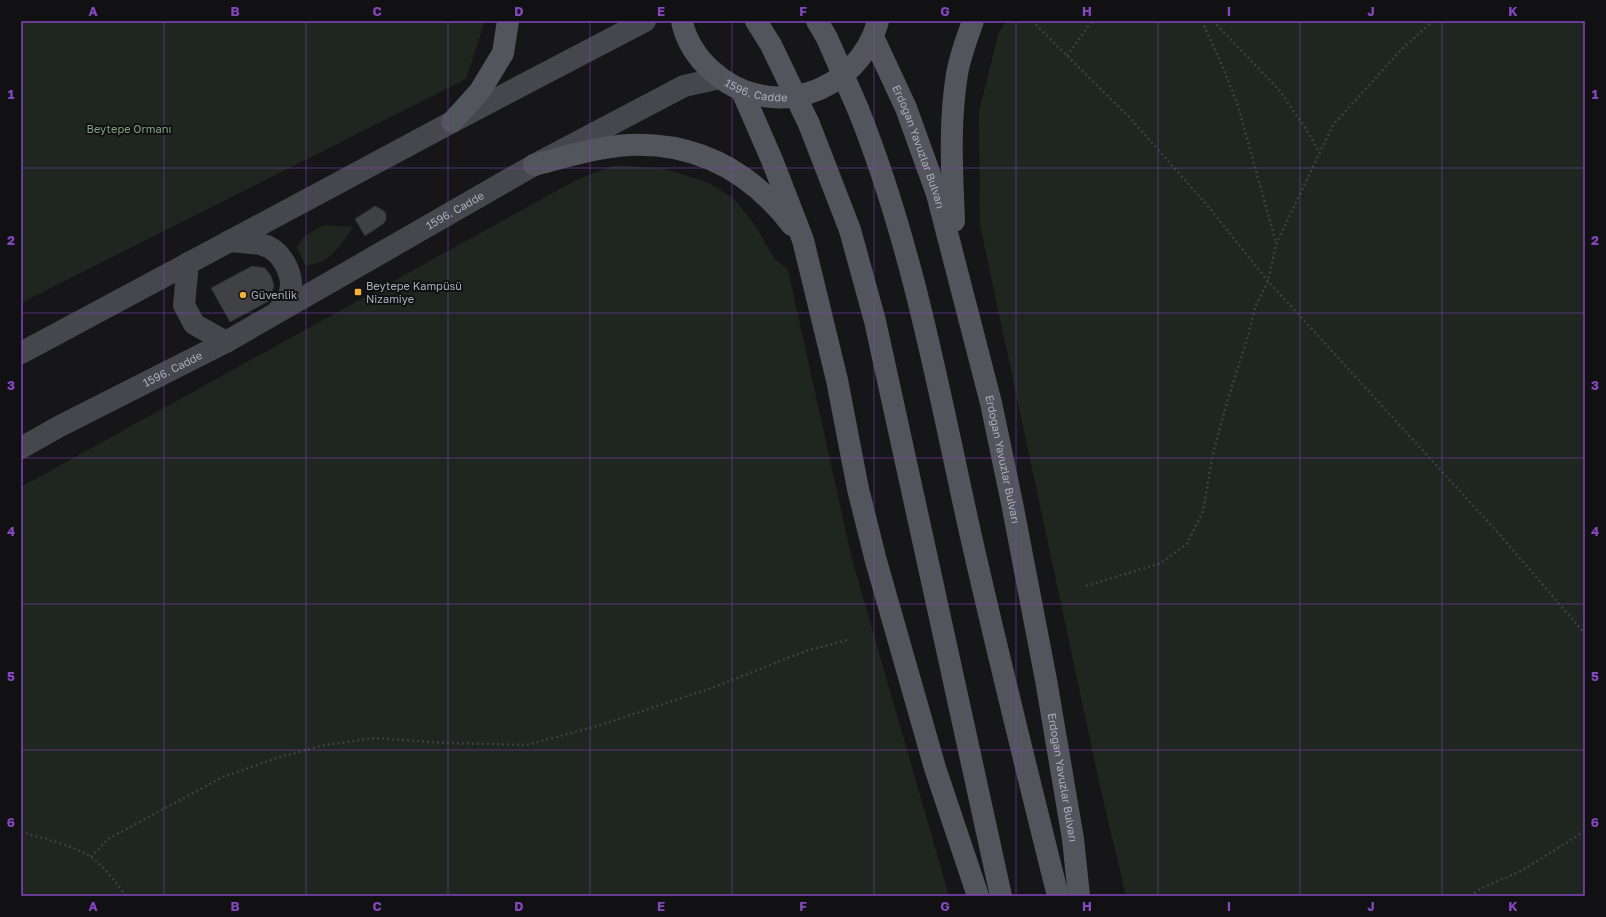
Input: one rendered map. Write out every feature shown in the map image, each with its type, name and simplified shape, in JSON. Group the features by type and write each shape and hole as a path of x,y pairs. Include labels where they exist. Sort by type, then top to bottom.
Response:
{"main road":[{"path":"452,122 480,91 503,53 508,21"},
{"path":"21,353 452,122 645,21"},
{"path":"682,21 691,46 704,64 720,78"},
{"path":"756,21 771,45 809,124 850,230 873,314 1001,896"},
{"path":"817,21 858,109 891,198 921,309 968,524 1058,896"},
{"path":"956,266 951,129 958,72 973,21"},
{"name":"1596. Cadde","path":"21,448 66,423 226,342 534,165 684,86 720,78 742,91 770,98 798,97 824,88 848,72 866,50 876,29"},
{"name":"Erdoğan Yavuzlar Bulvarı","path":"876,29 922,149 937,194 991,403 1012,503 1060,757 1073,839 1079,896"},
{"path":"742,91 772,160 803,240 837,380 858,489 876,561 935,768 978,896"},
{"path":"534,165 594,151 628,145 653,145 681,149 714,159 732,168 768,198 783,214 803,240"},
{"path":"229,241 264,245 277,252 285,264 291,280 289,296 275,315"},
{"path":"188,263 184,305 194,324 226,342"}],"path":[{"path":"1032,21 1131,119 1207,205 1268,281 1500,535 1585,634"},
{"path":"1067,56 1092,21"},
{"path":"1202,21 1238,106 1276,244"},
{"path":"1213,21 1280,91 1320,153"},
{"path":"1086,586 1161,563 1187,544 1203,511 1212,458 1227,402 1255,307 1268,281 1276,244 1333,125 1400,51 1433,21"},
{"path":"91,857 108,839 223,777 277,758 320,746 374,738 446,744 526,745 601,725 717,686 806,651 847,640"},
{"path":"1470,896 1480,889 1521,871 1585,831"},
{"path":"21,832 60,844 91,857 116,883 126,896"}],"green space":[{"name":"Beytepe Ormanı","path":"21,21 485,21 466,79 21,303"},
{"path":"1006,21 1585,21 1585,896 1126,896 1101,791 980,225 979,112 998,35"},
{"path":"616,165 665,169 709,183 733,198 755,225 774,258 788,270 852,559 949,896 21,896 21,487 578,179"},
{"path":"324,225 353,227 344,241 328,258 321,262 305,265 297,248 303,237"}],"building":[{"path":"375,206 384,211 386,214 386,220 383,224 365,236 355,219"},
{"name":"Güvenlik","path":"252,266 265,268 271,276 274,286 269,301 230,322 211,288"}],"place":[{"name":"Beytepe Kampüsü Nizamiye","path":"358,292"},
{"name":"Güvenlik","path":"243,295"}]}
